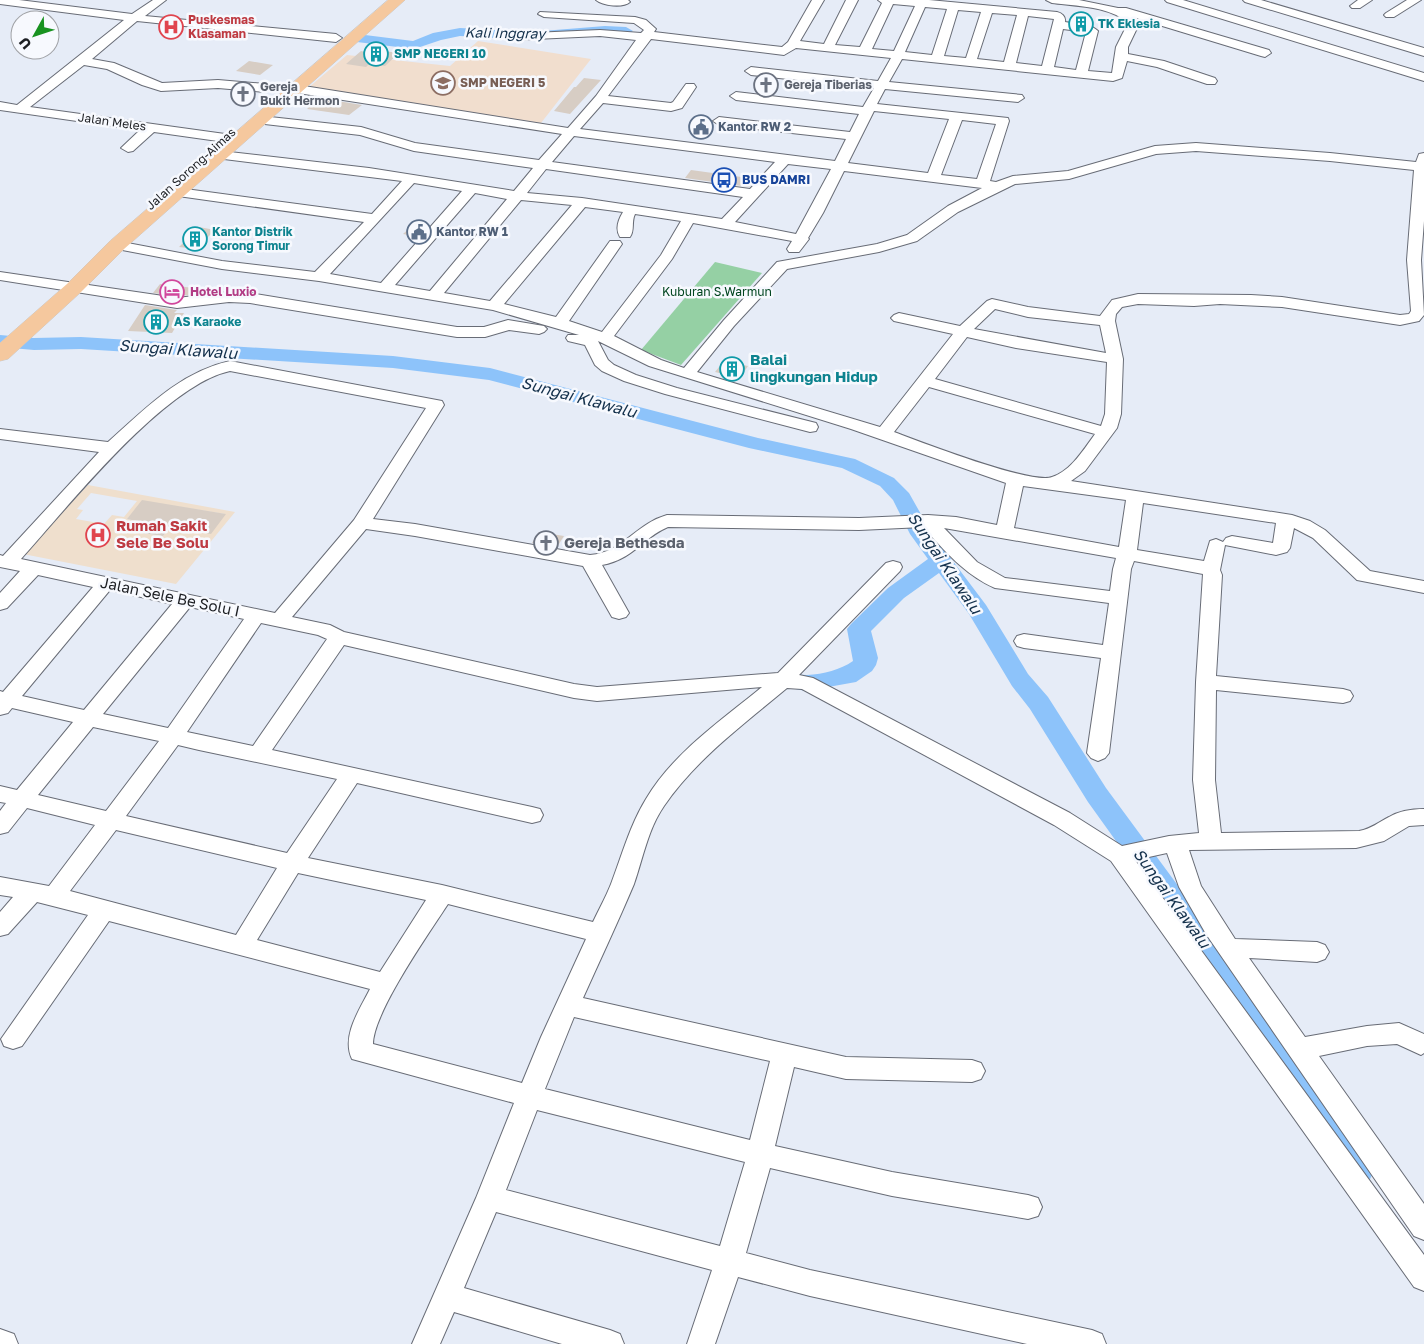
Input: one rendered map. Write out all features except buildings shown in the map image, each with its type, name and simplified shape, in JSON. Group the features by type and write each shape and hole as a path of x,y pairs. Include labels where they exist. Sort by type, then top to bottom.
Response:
{"highway":[{"name":"Jalan Sorong-Aimas","path":"67,287 178,192 223,146 261,120 336,38 382,0"},
{"name":"Jalan Sorong-Aimas","path":"9,341 223,146 397,0"}],"street":[{"path":"19,108 82,61 135,17 160,0"},
{"path":"528,35 555,0"},
{"path":"602,0 624,2"},
{"path":"513,36 600,32 784,52 793,44 818,0"},
{"path":"828,48 852,0"},
{"path":"884,0 922,2 1056,16 1060,19 1046,70"},
{"path":"864,52 889,0"},
{"path":"1052,0 1086,4 1266,53"},
{"path":"1091,0 1134,17"},
{"path":"1171,0 1424,77"},
{"path":"1250,0 1424,52"},
{"path":"1356,6 1366,0"},
{"path":"1390,15 1415,0"},
{"path":"0,1 217,28 336,38"},
{"path":"687,374 729,323 782,265 802,239 897,55 922,2"},
{"path":"937,59 954,6"},
{"path":"970,63 987,10"},
{"path":"1009,66 1023,13"},
{"path":"434,296 541,166 600,99 650,29 642,22 635,20 544,14"},
{"path":"793,44 1081,74 1117,76 1122,56 1122,47 1134,22 1134,17"},
{"path":"1057,25 1086,28 1092,31 1081,74"},
{"path":"703,148 766,50"},
{"path":"1122,56 1160,64 1211,81"},
{"path":"82,61 110,66 161,87 218,84 265,88"},
{"path":"744,83 813,79 1018,98"},
{"path":"744,83 868,109 1003,121 989,185 912,238 879,248 782,265"},
{"path":"600,99 671,107 678,105 690,87"},
{"path":"291,88 571,132 989,185 1013,180 1076,173 1098,168 1124,158 1172,148 1234,149 1423,162 1414,260 1419,310 1414,318 1400,320 1259,300 1220,299 1194,301 1138,299 1117,303 1108,313 1107,321 1115,359 1113,414 1106,432 1079,467 1053,484"},
{"name":"Jalan Meles","path":"0,106 150,128 223,146 471,189 517,196 582,202 725,224 802,239"},
{"path":"934,178 937,165 957,116"},
{"path":"261,120 361,131 414,147 754,194"},
{"path":"719,121 854,136"},
{"path":"128,148 150,128"},
{"path":"725,224 786,159"},
{"path":"318,277 412,178"},
{"path":"384,288 409,262 471,189"},
{"path":"178,192 374,219"},
{"path":"494,306 582,202"},
{"path":"560,323 620,239 625,220 631,210"},
{"path":"605,338 667,256 689,219"},
{"path":"117,245 222,265 318,277 494,306 560,323 605,338 655,362 687,374 884,434 1015,480 1053,484 1286,520 1304,525 1319,534 1364,576 1424,587"},
{"path":"0,276 177,303 240,297 457,332 479,332 508,325 524,326 591,342 594,344 596,357 608,368 642,383 810,428"},
{"path":"884,434 964,331 987,308 995,304 1028,312 1107,321"},
{"path":"898,318 1016,343 1115,359"},
{"path":"4,562 112,448 180,390 204,373 230,366 434,404 435,408 361,523 280,620"},
{"path":"926,381 1106,432"},
{"path":"0,434 112,448"},
{"path":"1004,532 1015,480"},
{"path":"1098,753 1122,569 1127,554 1135,497"},
{"path":"1210,843 1204,780 1206,682 1213,579 1211,570 1224,544 1281,548 1286,520"},
{"path":"361,523 415,530 590,561 609,558 619,554 652,528 667,521 859,524 921,522 1004,532 1205,567 1211,570"},
{"path":"921,522 977,572 989,580 1002,584 1118,598"},
{"path":"590,561 619,613"},
{"name":"Jalan Sele Be Solu I","path":"4,562 280,620 323,630 339,637 574,691 597,694 784,679 806,683 1062,819 1135,851"},
{"path":"426,1344 489,1198 568,1006 622,884 644,822 655,802 673,778 698,752 784,679 893,567"},
{"path":"0,604 34,568"},
{"path":"106,583 3,702 414,786 532,815"},
{"path":"0,826 10,797 90,719 186,599"},
{"path":"0,927 43,894 110,820 173,737 256,616"},
{"path":"259,754 339,637"},
{"path":"1024,641 1112,653"},
{"path":"1206,682 1343,696"},
{"path":"241,946 292,863 352,774"},
{"path":"10,797 292,863 442,894 600,933"},
{"path":"1424,816 1409,816 1395,822 1379,834 1360,839 1177,843 1135,851 1424,1278"},
{"path":"1177,843 1179,863 1189,886 1228,948 1424,1227"},
{"path":"0,886 43,894 385,983"},
{"path":"442,894 385,983 361,1036 359,1046 361,1051 531,1097 760,1154 892,1184 1028,1207"},
{"path":"13,1039 104,910"},
{"path":"1228,948 1317,952"},
{"path":"568,1006 846,1068 972,1070"},
{"path":"1300,1049 1367,1036 1399,1034 1421,1044"},
{"path":"701,1344 730,1262 760,1154 773,1092 785,1054"},
{"path":"489,1198 810,1283 1092,1344"},
{"path":"446,1296 610,1344"},
{"path":"0,1343 4,1344"}],"shaded area":[{"name":"SMP NEGERI 5","path":"478,41 591,59 541,123 308,88 347,55 450,66"},
{"name":"Rumah Sakit Sele Be Solu","path":"88,485 235,512 176,584 23,554","holes":["91,493 137,501 124,517 112,515 104,524 76,519 83,510 77,509","143,501 225,514 226,514 170,527 163,536 129,531 136,521 127,519"]}],"green space":[{"name":"Kuburan S.Warmun","path":"715,262 762,273 681,365 641,350"}],"waterway":[{"name":"Kali Inggray","path":"357,38 414,45 438,36 460,32 530,36 605,30 626,31"},
{"name":"Sungai Klawalu","path":"0,341 34,344 81,343 393,362 490,374 756,444 848,463 874,474 887,482 902,497 921,534 978,610 1020,680 1039,703 1097,795 1222,967 1285,1069 1314,1097 1358,1171"},
{"path":"788,680 806,683 848,676 864,665 866,658 859,629 896,593 940,561"}],"place":[{"name":"TK Eklesia","path":"1081,24"},
{"name":"Puskesmas Klasaman","path":"171,27"},
{"name":"SMP NEGERI 10","path":"376,54"},
{"name":"SMP NEGERI 5","path":"443,83"},
{"name":"Gereja Tiberias","path":"766,85"},
{"name":"Gereja Bukit Hermon","path":"243,94"},
{"name":"Kantor RW 2","path":"701,127"},
{"name":"BUS DAMRI","path":"724,180"},
{"name":"Kantor RW 1","path":"419,232"},
{"name":"Kantor Distrik Sorong Timur","path":"195,239"},
{"name":"Hotel Luxio","path":"172,292"},
{"name":"AS Karaoke","path":"156,322"},
{"name":"Balai lingkungan Hidup","path":"732,369"},
{"name":"Rumah Sakit Sele Be Solu","path":"98,535"},
{"name":"Gereja Bethesda","path":"546,543"}]}
